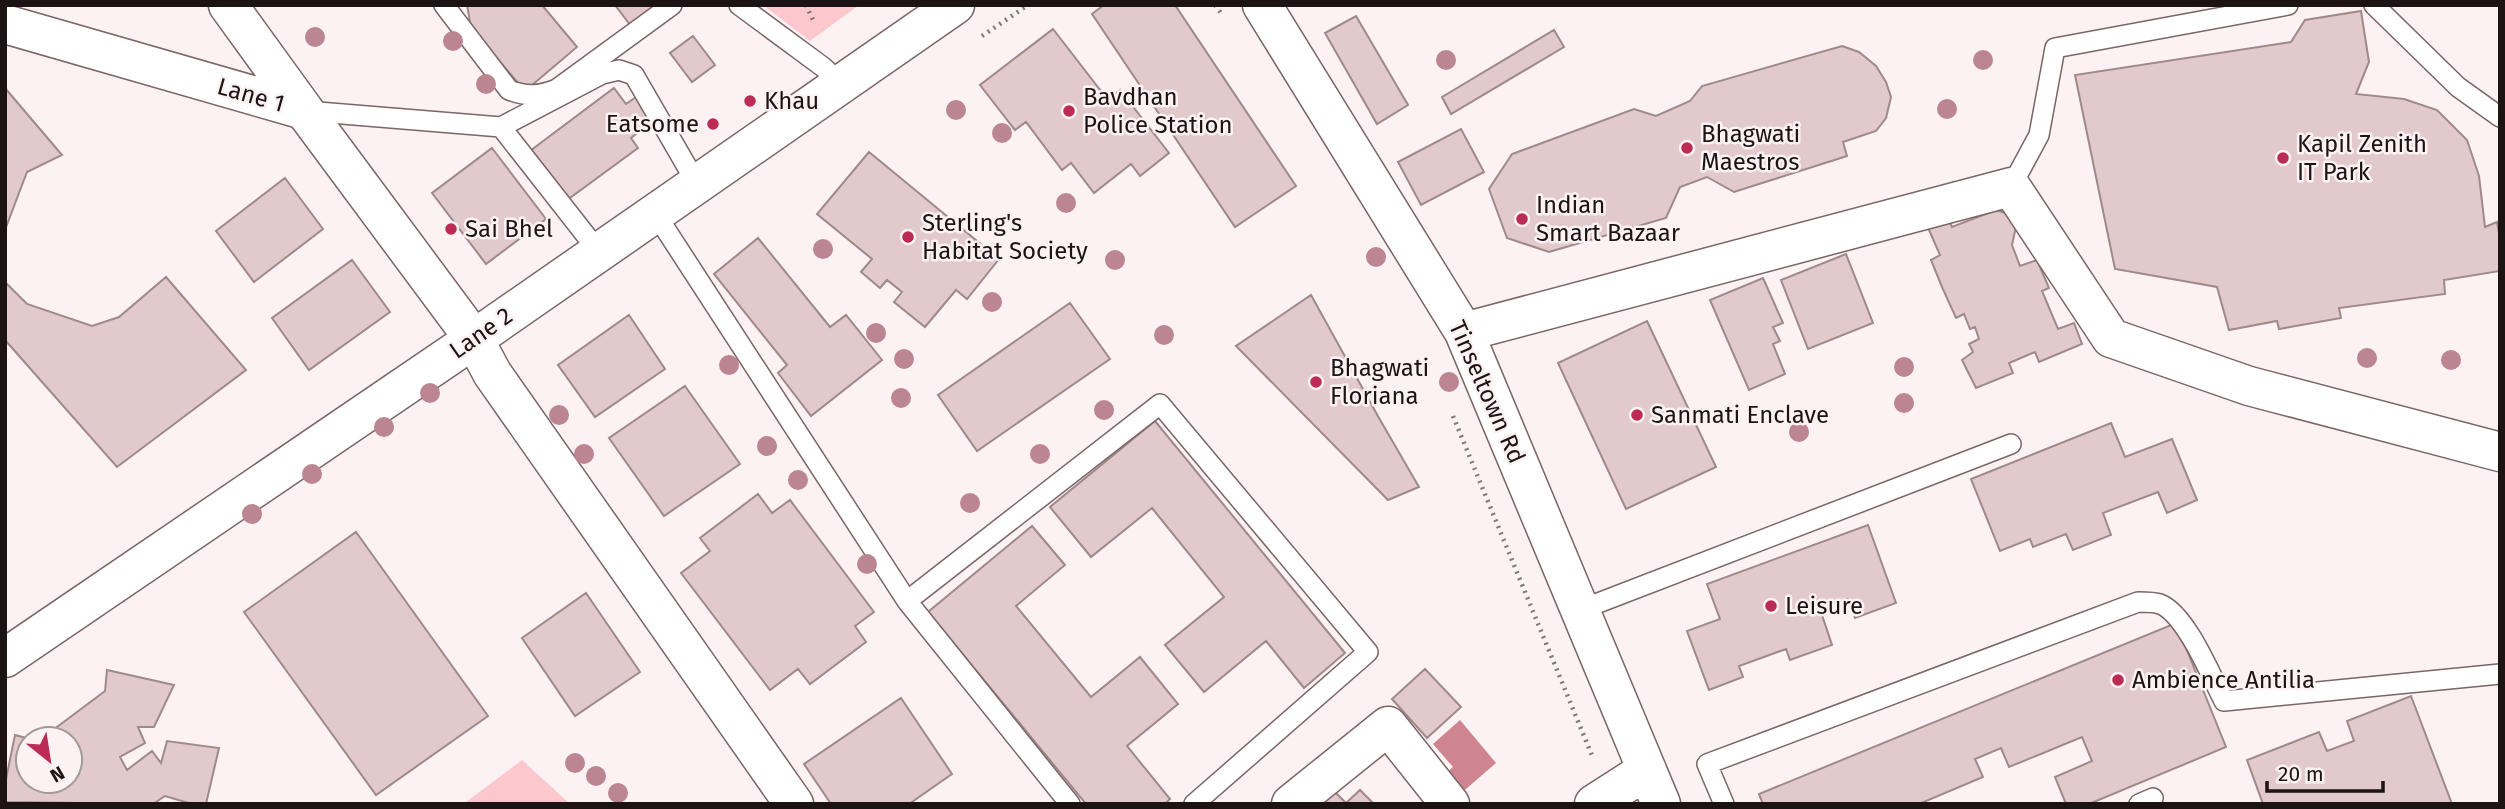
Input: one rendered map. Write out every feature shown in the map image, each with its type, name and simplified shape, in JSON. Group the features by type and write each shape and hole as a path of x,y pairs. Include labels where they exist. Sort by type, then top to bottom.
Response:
{"street":[{"path":"228,5 304,110"},
{"name":"Lane 2","path":"5,658 474,339 955,5"},
{"name":"Tinseltown Rd","path":"1262,5 1464,332 1654,787"},
{"name":"Lane 1","path":"5,24 304,110 474,339 492,373 794,804"},
{"path":"1464,332 2011,187 2111,338 2249,386 2500,452"},
{"path":"1291,804 1388,726 1451,804"},
{"path":"1602,799 1654,787"}],"lane":[{"path":"444,5 509,90 525,96 542,95 557,89 672,5"},
{"path":"739,5 823,67 841,84"},
{"path":"2011,187 2039,135 2055,48 2288,5"},
{"path":"2374,5 2458,87 2500,117"},
{"path":"304,110 501,127 602,74 619,70 634,75 697,184"},
{"path":"501,127 599,252"},
{"path":"655,213 907,601 1070,804"},
{"path":"907,601 1160,404 1368,652 1194,804"},
{"path":"1580,610 2011,444"},
{"path":"1724,804 1707,765 2138,602 2161,604 2176,616 2224,701 2500,674"}],"path":[{"path":"1215,5 1224,17"},
{"path":"1450,407 1574,714 1602,799"}],"shaded area":[{"path":"763,5 859,5 810,41"},
{"path":"1460,720 1496,763 1459,795 1443,776 1453,767 1433,744"},
{"path":"522,760 570,804 465,804 466,802"}],"building":[{"path":"467,5 542,5 577,47 525,91 471,28"},
{"path":"615,5 665,5 634,30"},
{"path":"1104,5 1175,5 1296,186 1235,227 1092,14"},
{"name":"Kapil Zenith IT Park","path":"2361,11 2369,62 2356,94 2404,99 2437,110 2467,140 2479,176 2485,227 2497,222 2500,271 2444,280 2445,294 2339,308 2341,318 2279,329 2277,321 2229,330 2217,287 2115,269 2075,75 2291,42 2305,20"},
{"path":"1356,16 1408,105 1377,124 1325,33"},
{"name":"Bavdhan Police Station","path":"1053,29 1108,100 1120,90 1169,153 1140,176 1131,164 1094,193 1071,163 1062,170 1026,122 1015,130 980,85"},
{"path":"1554,30 1564,47 1451,114 1442,97"},
{"path":"693,36 715,65 692,82 670,53"},
{"name":"Bhagwati Maestros","path":"1842,46 1859,52 1876,66 1891,97 1886,118 1876,131 1843,142 1847,156 1734,192 1707,177 1680,187 1666,218 1549,252 1507,238 1489,189 1512,154 1634,109 1656,116 1690,101 1702,86"},
{"path":"5,88 62,155 27,172 5,230"},
{"path":"614,88 626,104 636,97 654,120 631,138 638,148 567,200 530,151"},
{"path":"1461,129 1484,172 1421,205 1398,162"},
{"path":"492,148 546,219 486,264 432,193"},
{"name":"Sterling's Habitat Society","path":"869,152 999,259 967,299 956,290 925,327 894,302 902,292 887,280 880,288 861,272 872,259 817,214"},
{"path":"285,178 323,229 254,282 216,231"},
{"path":"1996,210 2008,214 2017,222 2012,245 2020,266 2037,260 2049,288 2042,291 2058,329 2074,323 2082,344 2039,362 2035,352 2009,363 2013,373 1976,388 1962,360 1973,352 1969,344 1979,339 1975,327 1970,329 1964,314 1956,318 1931,260 1940,255 1926,223 1947,216 1952,227"},
{"path":"758,238 830,327 846,315 882,360 811,416 778,373 787,365 714,274"},
{"path":"1846,254 1873,323 1808,349 1781,280"},
{"path":"352,260 390,312 309,370 272,318"},
{"path":"166,277 246,370 117,467 5,340 5,282 27,304 92,326 119,317"},
{"path":"1763,278 1783,323 1773,327 1780,341 1773,344 1785,374 1749,390 1710,300"},
{"name":"Bhagwati Floriana","path":"1311,295 1419,487 1388,500 1236,346"},
{"path":"1070,303 1110,359 977,451 938,395"},
{"path":"629,315 665,369 595,417 558,365"},
{"name":"Sanmati Enclave","path":"1647,321 1716,467 1626,509 1558,363"},
{"path":"685,386 740,464 664,516 609,438"},
{"path":"1155,421 1345,653 1304,688 1266,641 1204,692 1165,645 1224,597 1152,508 1091,557 1050,507"},
{"path":"2111,423 2125,457 2172,439 2197,500 2167,513 2158,492 2103,513 2111,535 2073,550 2066,534 2033,547 2030,539 2000,551 1971,479"},
{"path":"758,494 772,513 790,500 874,612 855,626 866,642 810,684 798,669 770,690 681,573 710,551 700,538"},
{"name":"Leisure","path":"1868,525 1896,603 1855,618 1848,599 1820,609 1832,645 1790,660 1786,649 1739,666 1743,677 1709,690 1687,631 1720,619 1707,584"},
{"path":"1032,526 1065,565 1016,606 1091,697 1140,657 1178,704 1127,746 1170,799 1165,804 1086,804 928,612"},
{"path":"356,532 488,716 376,795 244,612"},
{"path":"586,593 640,672 575,716 522,638"},
{"name":"Ambience Antilia","path":"2176,623 2226,747 2089,804 2066,804 2055,777 2092,761 2082,737 2009,767 2001,748 1975,759 1983,777 1919,804 1763,804 1759,794"},
{"path":"1425,669 1461,707 1427,738 1392,699"},
{"path":"107,670 174,685 154,727 138,727 145,743 120,757 127,770 152,751 161,763 167,741 219,748 206,804 192,804 165,796 153,804 5,802 5,784 14,740 14,795 84,795 84,725 60,725 105,691"},
{"path":"2411,696 2452,804 2263,804 2247,760 2319,732 2327,751 2354,741 2347,721"},
{"path":"901,698 952,774 909,804 831,804 804,764"},
{"path":"1332,789 1346,803 1360,790 1372,802 1370,804 1318,804"}],"place":[{"name":"Khau","path":"750,101"},
{"name":"Bavdhan Police Station","path":"1069,111"},
{"name":"Eatsome","path":"713,124"},
{"name":"Bhagwati Maestros","path":"1687,148"},
{"name":"Kapil Zenith IT Park","path":"2283,158"},
{"name":"Indian Smart Bazaar","path":"1522,219"},
{"name":"Sai Bhel","path":"451,229"},
{"name":"Sterling's Habitat Society","path":"908,237"},
{"name":"Bhagwati Floriana","path":"1316,382"},
{"name":"Sanmati Enclave","path":"1637,415"},
{"name":"Leisure","path":"1771,606"},
{"name":"Ambience Antilia","path":"2118,680"}]}
